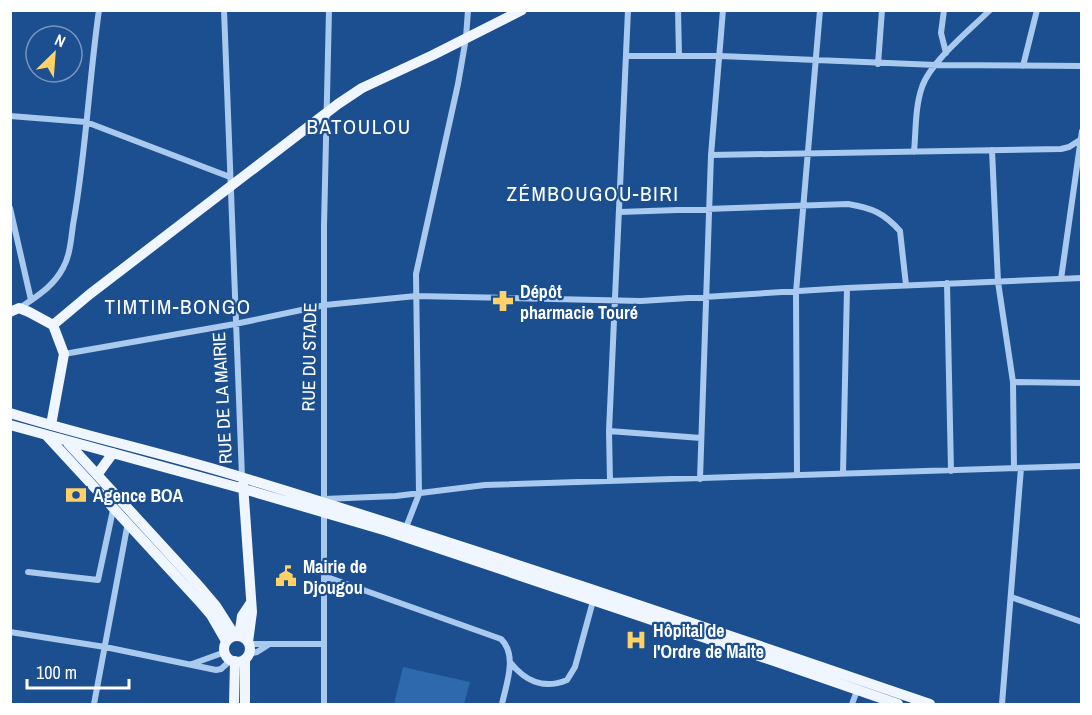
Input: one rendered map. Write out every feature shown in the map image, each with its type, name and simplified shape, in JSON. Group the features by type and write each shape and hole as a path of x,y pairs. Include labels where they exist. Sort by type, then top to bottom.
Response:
{"main road":[{"path":"53,326 230,182 362,88 522,10"},
{"path":"15,310 53,326 64,354 51,425"},
{"path":"11,419 46,436 67,442 244,489 324,505"},
{"path":"11,419 51,425 242,477 859,686 898,705"},
{"path":"51,425 133,512 216,606 238,648 245,705"},
{"path":"46,436 206,608 238,648 234,705"},
{"path":"98,476 113,453"},
{"name":"RUE DE LA MAIRIE","path":"238,648 242,616 250,604 242,477"},
{"path":"402,532 593,601 774,661 930,705"}],"street":[{"path":"15,310 45,291 56,280 69,255 80,186 90,70 99,10"},
{"name":"RUE DE LA MAIRIE","path":"224,10 242,477"},
{"name":"RUE DU STADE","path":"324,705 324,226 329,10"},
{"path":"402,532 419,494 416,274 458,84 468,10"},
{"path":"610,481 609,431 628,10"},
{"path":"678,10 679,56"},
{"path":"700,479 708,297 711,155 723,10"},
{"path":"797,475 796,292 820,10"},
{"path":"878,64 882,10"},
{"path":"944,10 941,33 946,53"},
{"path":"914,152 922,86 946,53 990,10"},
{"path":"1023,66 1037,10"},
{"path":"626,56 720,56 878,64 1082,66"},
{"path":"10,116 86,122 230,182"},
{"path":"1061,279 1082,131"},
{"path":"711,155 1061,149 1080,140"},
{"path":"992,150 998,282 1013,382 1018,468 1002,705"},
{"path":"1073,191 1082,189"},
{"path":"620,212 848,204 873,209 900,231 906,285"},
{"path":"10,208 32,300"},
{"path":"64,354 235,324 325,305 416,296 615,302 847,288 1082,278"},
{"path":"947,283 951,471"},
{"path":"843,473 847,288"},
{"path":"1013,382 1082,383"},
{"path":"609,431 701,438"},
{"path":"324,505 485,486 1082,466"},
{"path":"28,572 98,580 113,510"},
{"path":"94,705 127,525 133,512"},
{"path":"324,576 496,636 506,643 510,662 501,705"},
{"path":"1011,597 1082,622"},
{"path":"510,662 526,679 535,683 547,685 567,681 575,667 593,601"},
{"path":"10,632 105,647 216,670 221,669 238,648"},
{"path":"191,664 238,648 263,643 268,645 324,644"},
{"path":"238,648 257,652 268,645"},
{"path":"852,705 859,686"}],"shaded area":[{"path":"403,667 470,682 464,704 394,704"}],"place":[{"name":"Dépôt pharmacie Touré","path":"503,301"},
{"name":"Agence BOA","path":"76,495"},
{"name":"Mairie de Djougou","path":"286,576"},
{"name":"Hôpital de l'Ordre de Malte","path":"636,640"}],"district":[{"name":"BATOULOU","path":"359,126"},
{"name":"ZÉMBOUGOU-BIRI","path":"593,193"},
{"name":"TIMTIM-BONGO","path":"178,306"}]}
